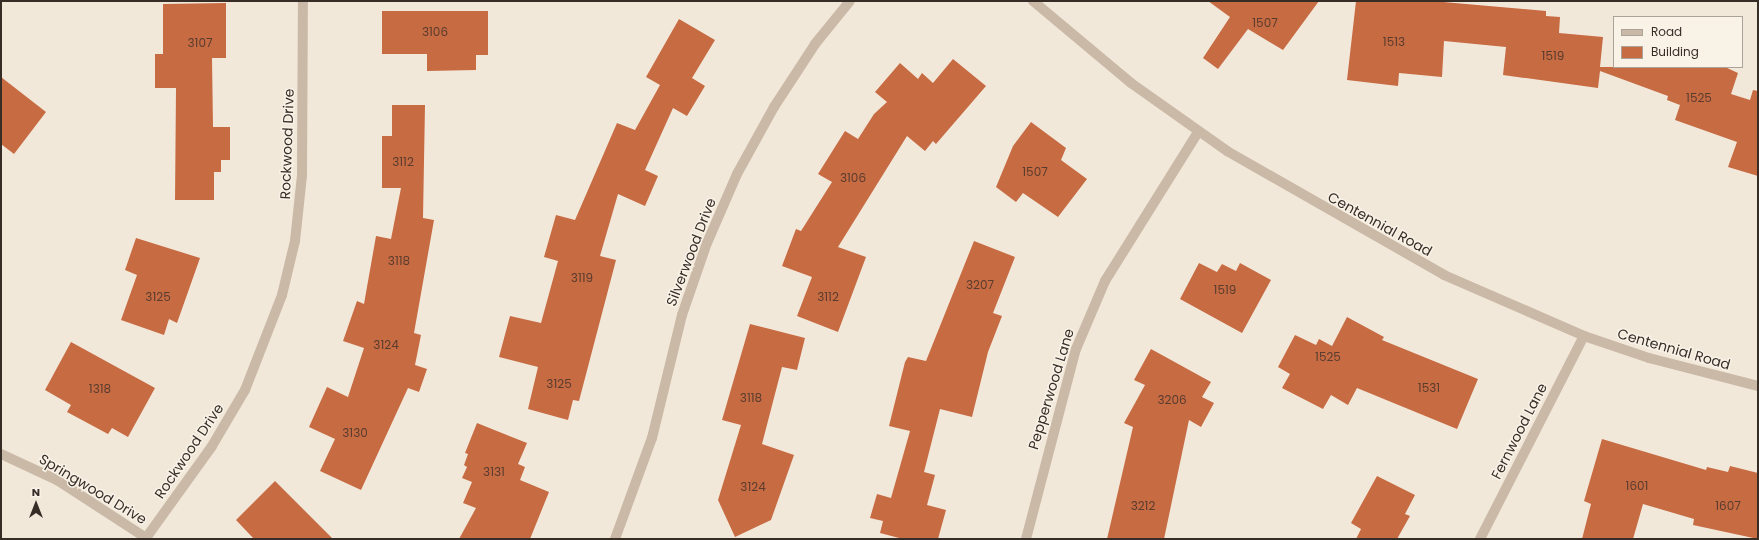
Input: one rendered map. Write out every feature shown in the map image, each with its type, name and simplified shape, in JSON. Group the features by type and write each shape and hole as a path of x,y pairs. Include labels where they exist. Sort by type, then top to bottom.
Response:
{"street":[{"name":"Rockwood Drive","path":"147,538 212,446 245,390 282,295 295,241 302,176 303,1"},
{"name":"Silverwood Drive","path":"615,539 652,438 682,315 707,243 737,174 774,107 815,44 850,1"},
{"name":"Centennial Road","path":"1032,1 1131,83 1198,132 1262,174 1444,275 1584,336 1649,358 1758,386"},
{"name":"Pepperwood Lane","path":"1026,539 1076,349 1105,281 1198,132"},
{"name":"Fernwood Lane","path":"1480,539 1584,336"},
{"name":"Springwood Drive","path":"1,454 57,480 147,538"}],"building":[{"path":"1208,1 1319,1 1283,50 1248,29 1218,69 1203,58 1230,17"},
{"path":"1356,1 1432,1 1546,11 1546,16 1560,17 1559,33 1603,37 1600,67 1727,68 1738,73 1731,94 1750,100 1753,90 1758,91 1758,176 1728,167 1737,142 1675,120 1680,105 1667,100 1668,96 1600,71 1598,88 1503,75 1506,47 1444,41 1442,77 1399,73 1398,86 1347,80"},
{"path":"226,3 226,58 212,58 213,127 230,127 230,160 221,160 221,172 214,172 214,200 175,200 176,88 155,88 155,54 163,54 163,4"},
{"path":"382,11 488,11 488,55 476,55 476,70 427,71 427,54 382,54"},
{"path":"679,19 715,40 692,78 705,86 687,116 673,108 645,170 658,176 645,206 618,194 600,256 616,260 579,401 573,400 568,420 528,409 538,367 499,357 510,316 541,323 558,261 544,257 556,215 575,220 617,123 635,130 660,85 646,77"},
{"path":"953,59 986,86 936,144 933,141 925,151 907,136 838,247 866,257 838,332 797,316 812,277 782,266 796,229 801,231 832,182 818,174 845,131 858,139 874,114 887,102 875,92 900,63 918,79 922,73 933,83"},
{"path":"1,77 46,112 14,154 1,144"},
{"path":"392,105 425,105 423,218 434,220 414,333 421,335 415,365 427,369 419,392 408,388 361,490 320,471 335,439 309,427 327,387 348,397 364,348 343,341 357,301 364,304 376,236 391,239 401,188 382,188 382,136 392,136"},
{"path":"1031,122 1066,148 1061,160 1087,179 1058,217 1023,193 1016,202 996,187 1013,146"},
{"path":"136,238 200,258 177,323 169,319 164,335 121,320 137,275 125,270"},
{"path":"974,241 1015,257 993,313 1002,316 988,352 972,417 940,409 924,472 935,475 927,505 946,510 938,539 903,539 880,533 883,521 870,518 877,494 891,498 910,431 889,426 905,362 908,357 926,361"},
{"path":"1199,263 1217,272 1222,264 1236,271 1240,263 1271,280 1242,333 1180,299"},
{"path":"1347,317 1384,337 1382,340 1478,379 1457,429 1357,388 1348,405 1331,395 1323,409 1282,388 1290,374 1278,367 1295,335 1316,345 1319,339 1332,346"},
{"path":"750,324 805,338 797,370 782,367 762,444 794,455 771,520 735,537 718,500 741,425 722,420"},
{"path":"71,342 155,388 128,437 112,428 108,434 67,412 71,405 45,390"},
{"path":"1151,349 1211,382 1202,397 1214,403 1201,427 1189,420 1164,539 1107,539 1133,427 1124,423 1145,385 1134,380"},
{"path":"477,423 527,443 518,464 525,467 520,480 549,492 530,539 459,539 476,508 463,503 472,482 462,478 467,467 464,465 468,454 465,453"},
{"path":"1602,439 1706,470 1707,467 1728,472 1730,466 1758,473 1758,539 1693,525 1694,519 1643,504 1633,539 1582,539 1591,504 1584,501"},
{"path":"1377,476 1415,495 1405,514 1410,516 1397,539 1356,539 1361,529 1351,523"},
{"path":"275,481 333,539 254,539 236,520"}]}
